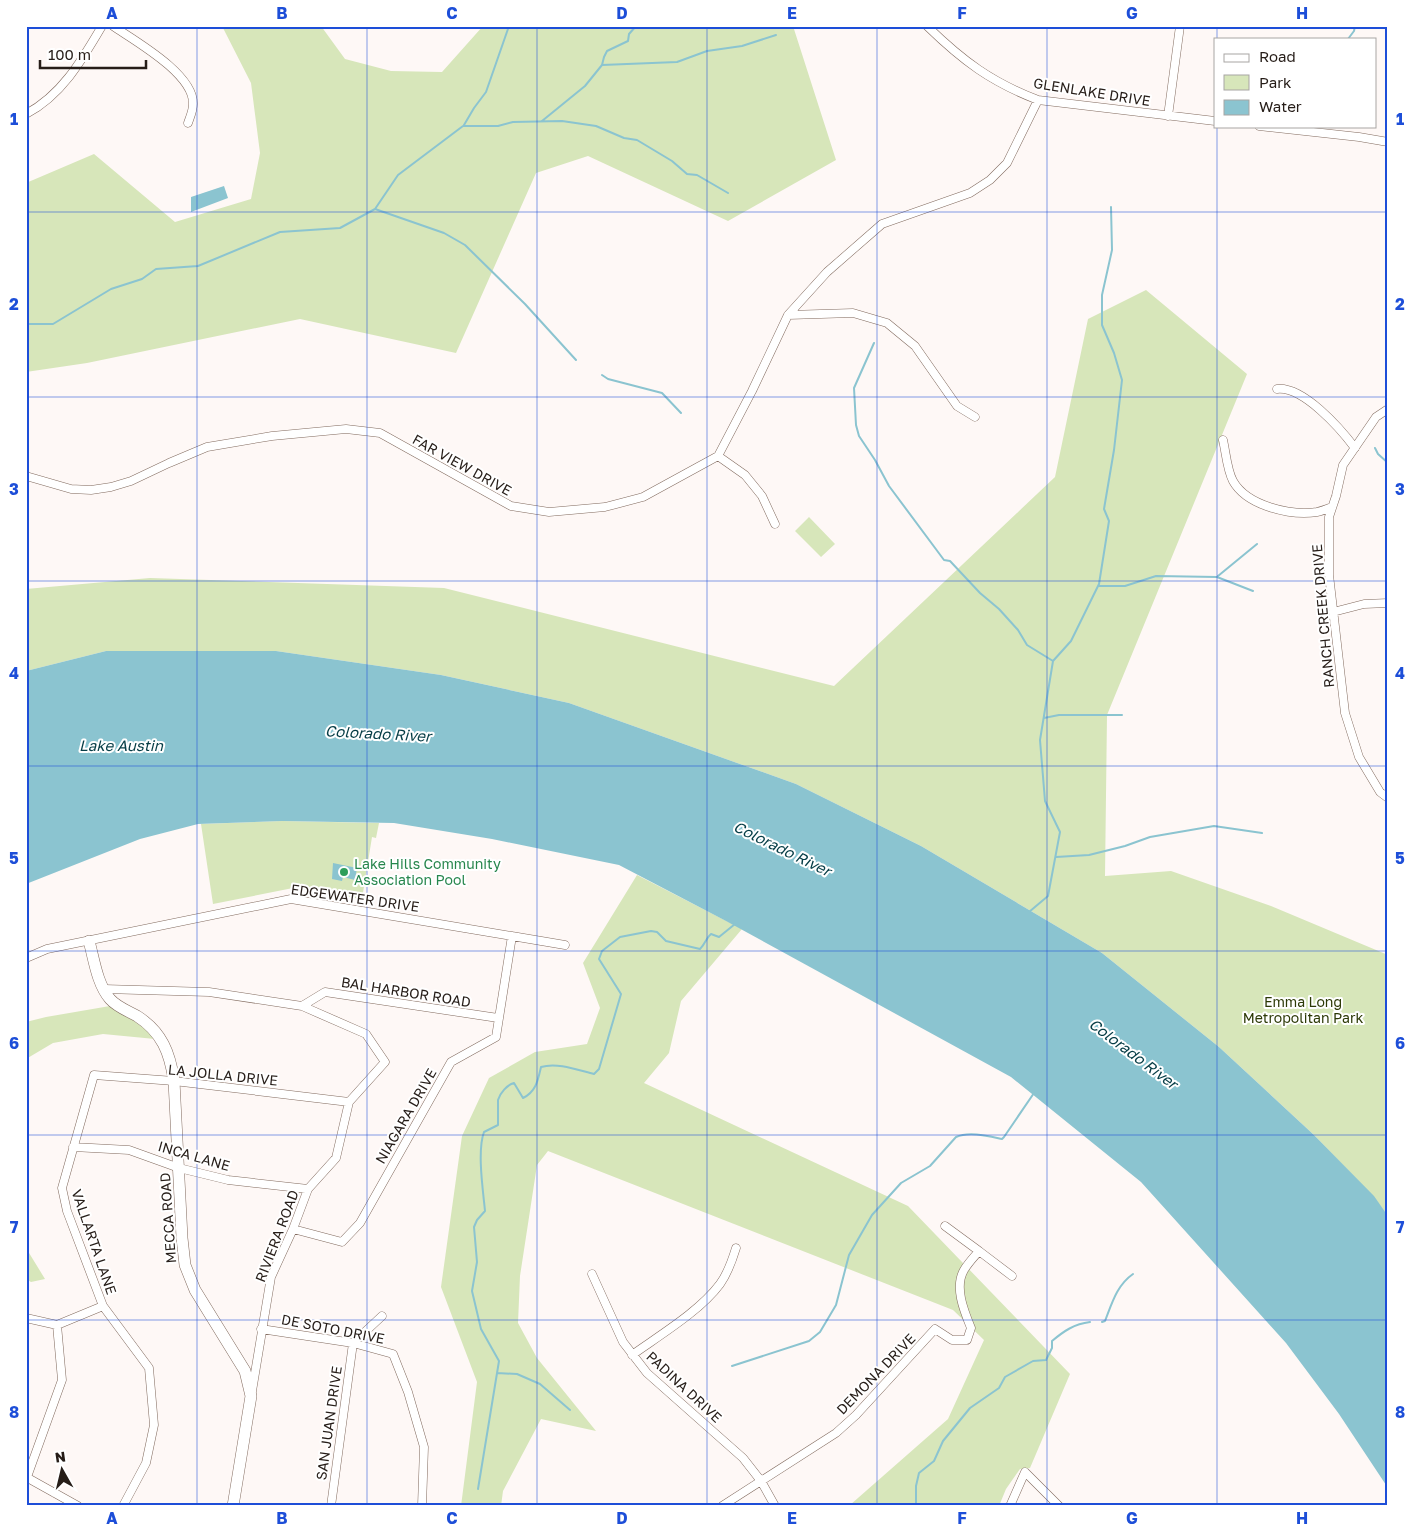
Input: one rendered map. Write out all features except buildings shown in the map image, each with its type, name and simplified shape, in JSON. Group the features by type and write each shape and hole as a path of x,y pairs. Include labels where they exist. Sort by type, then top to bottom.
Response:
{"street":[{"path":"26,114 43,103 66,80 102,26"},
{"path":"112,26 163,60 176,71 191,95 193,104 188,123"},
{"name":"GLENLAKE DRIVE","path":"927,26 948,47 989,78 1038,100 1214,121"},
{"path":"1168,116 1180,26"},
{"path":"775,524 762,496 744,475 718,456 752,391 788,315 827,272 882,224 970,193 990,180 1007,163 1038,100"},
{"path":"1277,128 1388,142"},
{"path":"788,315 853,313 887,322 915,346 956,406 975,417"},
{"path":"1277,389 1285,388 1299,393 1340,428 1355,448"},
{"name":"RANCH CREEK DRIVE","path":"1388,409 1376,417 1343,465 1329,516 1329,575 1345,713 1359,758 1380,792 1388,798"},
{"name":"FAR VIEW DRIVE","path":"26,476 71,489 91,490 110,488 131,481 207,447 272,436 346,429 380,433 511,506 549,512 605,507 643,497 718,456"},
{"path":"1223,440 1232,480 1240,491 1249,498 1260,504 1290,511 1318,512 1332,507"},
{"path":"1333,612 1364,604 1388,603"},
{"name":"EDGEWATER DRIVE","path":"26,958 47,949 291,899 565,946"},
{"name":"NIAGARA DRIVE","path":"293,1230 342,1242 360,1223 451,1062 496,1037 512,936"},
{"name":"MECCA ROAD","path":"89,941 104,989 110,999 149,1026 168,1050 172,1061 183,1252 189,1278 194,1290 243,1366 249,1382 251,1396 233,1506"},
{"path":"104,989 209,992 302,1006"},
{"name":"BAL HARBOR ROAD","path":"302,1006 325,992 498,1018"},
{"name":"RIVIERA ROAD","path":"251,1396 271,1277 293,1230 308,1189 336,1158 349,1102 384,1062 366,1034 302,1006"},
{"name":"LA JOLLA DRIVE","path":"94,1075 174,1081 349,1102"},
{"name":"VALLARTA LANE","path":"94,1075 62,1188 67,1211 103,1306 149,1368 154,1425 146,1463 123,1506"},
{"name":"INCA LANE","path":"73,1147 129,1150 179,1168 228,1180 308,1189"},
{"path":"945,1226 1012,1276"},
{"path":"632,1355 712,1294 728,1270 736,1248"},
{"name":"DEMONA DRIVE","path":"722,1506 836,1433 856,1415 935,1329 952,1340 967,1340 971,1328 959,1288 963,1271 979,1251"},
{"name":"PADINA DRIVE","path":"592,1274 617,1329 632,1355 647,1373 739,1454 753,1469 775,1506"},
{"path":"26,1318 57,1325 103,1306"},
{"path":"353,1343 382,1316"},
{"path":"57,1325 62,1380 27,1477 78,1506"},
{"name":"DE SOTO DRIVE","path":"261,1329 353,1343 393,1354 408,1392 424,1447 422,1506"},
{"name":"SAN JUAN DRIVE","path":"331,1506 353,1343"},
{"path":"1010,1506 1025,1472 1059,1506"}],"green space":[{"path":"222,26 321,26 345,59 391,71 442,72 483,26 793,26 836,160 728,221 588,156 536,173 456,353 300,319 87,363 26,372 26,183 94,154 175,222 251,199 260,153 251,83"},
{"name":"Emma Long Metropolitan Park","path":"1146,290 1247,374 1107,715 1105,876 1171,871 1271,906 1388,955 1388,1216 1373,1196 1314,1135 1219,1047 1102,953 921,846 796,784 569,703 441,675 276,651 106,651 26,671 26,589 150,578 444,588 834,686 1055,477 1088,319"},
{"path":"809,517 835,544 821,557 795,531"},
{"path":"282,821 379,823 376,838 372,837 362,899 293,888 213,904 201,824"},
{"path":"637,875 742,929 681,1001 669,1053 644,1083 908,1206 1070,1374 1030,1468 1020,1469 1006,1489 999,1506 850,1505 948,1419 984,1340 953,1310 548,1151 537,1165 520,1276 518,1323 537,1358 596,1431 541,1419 503,1491 501,1506 461,1506 477,1382 441,1287 462,1136 489,1078 535,1052 587,1044 600,1008 583,963"},
{"path":"110,1006 139,1022 155,1039 103,1034 53,1043 26,1059 26,1022"},
{"path":"26,1248 45,1279 31,1282 26,1279"}],"water":[{"path":"224,186 228,198 191,212 191,197"},
{"name":"Lake Austin","path":"106,651 276,651 441,675 569,703 796,784 921,846 1102,953 1219,1047 1314,1135 1374,1196 1388,1216 1388,1488 1339,1414 1286,1343 1141,1182 1011,1077 726,921 619,865 492,839 394,823 282,821 198,824 140,839 26,884 26,671"},
{"name":"Lake Hills Community Association Pool","path":"333,863 357,868 355,880 343,877 342,881 332,879"}],"waterway":[{"path":"464,125 486,92 509,26"},
{"path":"542,121 585,86 602,65 607,51 628,41 629,34 636,26"},
{"path":"1349,38 1355,26"},
{"path":"602,65 677,62 707,51 742,46 776,35"},
{"path":"375,209 398,175 463,126 498,126 513,122 562,121 596,126 624,138 637,140 672,161 687,174 697,175 728,193"},
{"path":"1029,912 1048,896 1060,832 1045,801 1040,740 1053,661 1071,641 1099,584 1109,521 1104,509 1114,450 1122,380 1114,353 1102,325 1102,295 1112,250 1111,207"},
{"path":"26,324 53,324 111,289 142,279 156,269 198,266 280,232 340,228 375,209 444,233 465,245 525,304 576,360"},
{"path":"874,343 854,388 856,425 859,436 889,486 944,560 950,561 980,593 999,609 1018,630 1027,645 1053,661"},
{"path":"602,375 608,379 662,393 681,413"},
{"path":"1375,448 1378,454 1388,463"},
{"path":"1218,576 1257,544"},
{"path":"1098,586 1125,586 1156,576 1217,577 1253,591"},
{"path":"1044,718 1059,715 1122,715"},
{"path":"1056,857 1089,855 1125,846 1150,837 1214,826 1262,833"},
{"path":"478,1489 499,1361 481,1329 472,1291 477,1262 474,1227 485,1211 481,1171 482,1140 484,1132 498,1125 499,1097 506,1087 514,1083 523,1098 536,1085 541,1067 554,1065 594,1074 599,1069 621,994 599,959 602,951 620,937 651,931 657,932 666,941 700,949 711,934 719,937 735,924"},
{"path":"732,1366 809,1341 820,1332 836,1305 849,1255 872,1215 901,1183 930,1166 956,1137 973,1134 1002,1139 1034,1093"},
{"path":"1102,1322 1105,1321 1119,1289 1127,1278 1133,1274"},
{"path":"916,1506 916,1486 919,1473 934,1461 943,1441 970,1408 999,1388 1005,1377 1033,1361 1046,1360 1052,1348 1052,1341 1061,1334 1074,1326 1090,1322"},
{"path":"497,1373 517,1374 540,1384 570,1410"}],"place":[{"name":"Lake Hills Community Association Pool","path":"344,872"}],"water label":[{"name":"Colorado River","path":"378,734"},
{"name":"Colorado River","path":"782,849"},
{"name":"Colorado River","path":"1133,1054"}]}
